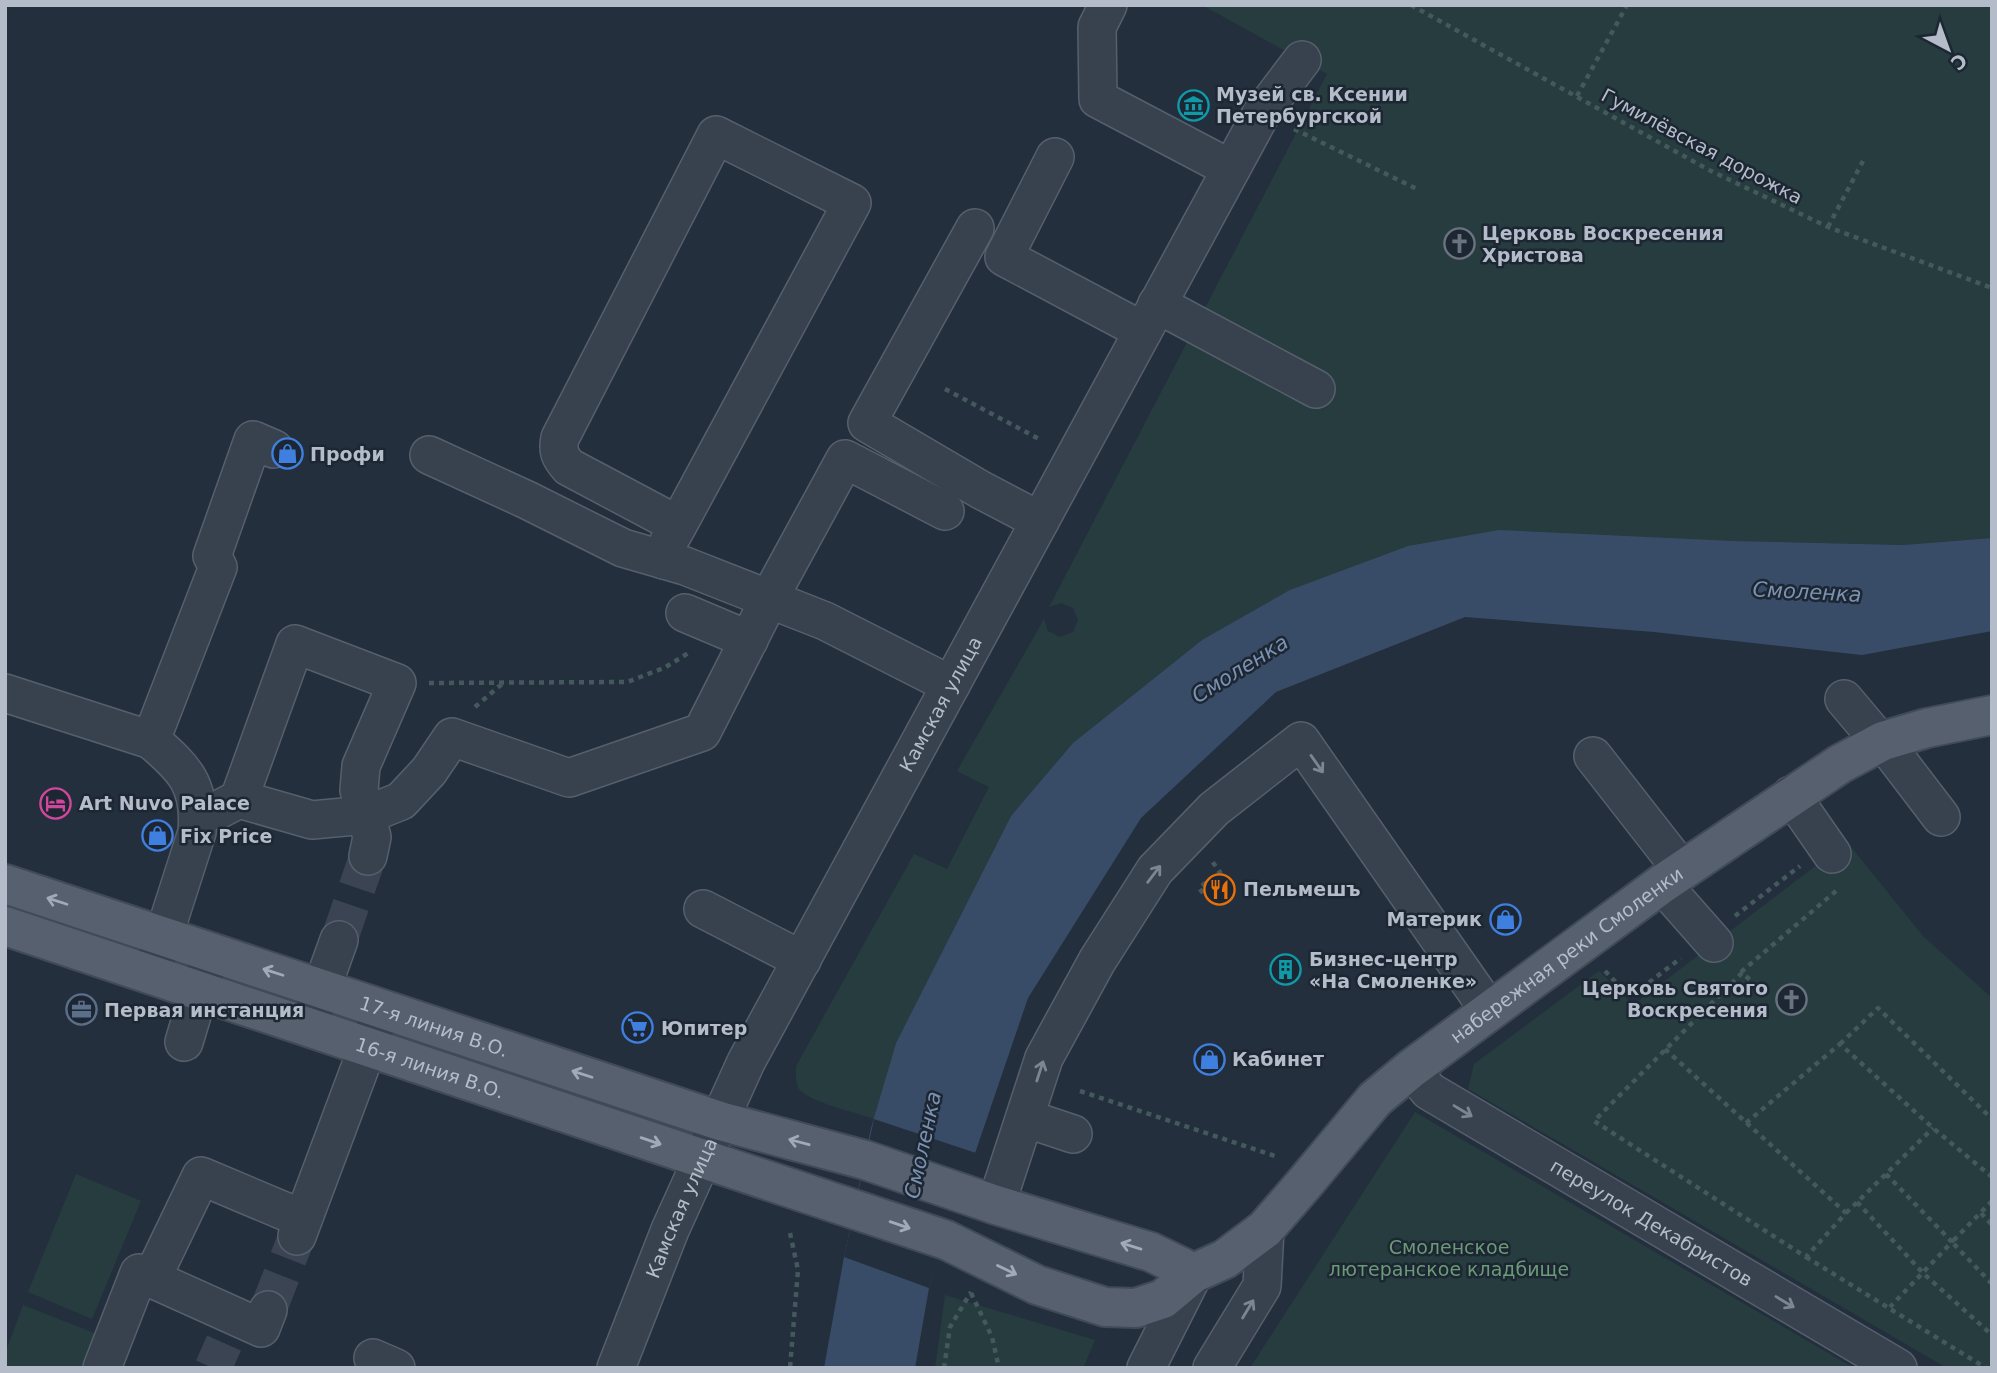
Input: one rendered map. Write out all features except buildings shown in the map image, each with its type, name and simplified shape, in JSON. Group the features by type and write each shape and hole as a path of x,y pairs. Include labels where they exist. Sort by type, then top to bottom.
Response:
{"main road":[{"name":"набережная реки Смоленки","path":"854,1209 946,1240 1037,1284 1105,1307 1136,1308 1163,1299 1194,1273 1225,1259 1265,1229 1375,1098 1489,1010 1672,877 1839,764 1882,742 1927,728 1991,716"},
{"name":"17-я линия В.О.","path":"5,884 720,1121 865,1160 979,1199"},
{"name":"16-я линия В.О.","path":"5,926 854,1209"},
{"path":"979,1199 1151,1252 1194,1273"}],"street":[{"path":"1108,5 1097,27 1098,99 1231,169"},
{"name":"Камская улица","path":"616,1368 670,1230 747,1062 1261,114 1302,60"},
{"path":"664,560 669,541 678,525 852,203 716,135 560,439 558,449 561,459 569,467 678,525"},
{"path":"1055,157 1003,257 1316,389"},
{"path":"975,228 867,423 981,490 1040,521"},
{"path":"151,740 225,570 212,556 253,440 274,449"},
{"path":"429,456 527,500 623,548 664,560 825,621 951,685"},
{"path":"239,799 312,820 366,815 401,801 429,771 452,737 569,778 702,732 845,459 945,512"},
{"path":"685,613 749,640"},
{"path":"198,812 218,810 239,799 295,644 397,683 361,766 359,790 372,837 368,856"},
{"path":"5,693 151,740 178,763 194,789 198,812 197,832 150,975"},
{"path":"1844,699 1941,817"},
{"path":"979,1199 1025,1118 1044,1058 1097,961 1155,870 1214,809 1301,741 1489,1010"},
{"path":"1593,755 1714,943"},
{"path":"1791,795 1832,854"},
{"path":"703,909 802,960"},
{"path":"308,1027 339,940"},
{"path":"184,1042 211,952"},
{"path":"152,1278 201,1176 300,1228 382,1008"},
{"name":"переулок Декабристов","path":"1410,1069 1429,1091 1898,1368"},
{"path":"1025,1118 1073,1135"},
{"path":"1229,1362 1262,1286 1265,1229"},
{"path":"102,1368 139,1273 243,1323"},
{"path":"1146,1368 1194,1273"}],"path":[{"name":"Гумилёвская дорожка","path":"1410,5 1709,170 1828,227 1992,288"},
{"path":"1577,96 1627,5"},
{"path":"1293,129 1419,190"},
{"path":"1828,227 1863,161"},
{"path":"945,389 1041,440"},
{"path":"421,683 626,682 664,668 694,649"},
{"path":"468,714 504,682"},
{"path":"1203,893 1199,888 1220,872"},
{"path":"1836,891 1742,973 1594,1121 1986,1368"},
{"path":"1714,943 1763,991"},
{"path":"1746,1122 1840,1044 1878,1008 1992,1119"},
{"path":"1840,1044 1992,1177"},
{"path":"1665,1049 1846,1213"},
{"path":"1080,1091 1282,1159"},
{"path":"1806,1257 1846,1213 1933,1128"},
{"path":"1886,1174 1992,1284"},
{"path":"1890,1307 1992,1201"},
{"path":"1857,1202 1923,1274 1992,1335"},
{"path":"1981,1213 1992,1225"},
{"path":"790,1233 798,1270 790,1368"},
{"path":"944,1368 950,1327 971,1292 992,1337 999,1368"}],"green space":[{"path":"1202,5 1992,5 1992,538 1903,545 1733,541 1202,640 1073,743 1011,816 896,1043 874,1119 834,1107 804,1094 799,1089 796,1066 914,854 947,869 989,787 957,771 1044,619 1048,631 1060,637 1073,632 1078,620 1073,608 1061,603 1049,607 1327,74"},
{"path":"1847,842 1923,936 1992,998 1992,1368 1947,1368 1468,1089 1474,1064 1599,971 1633,1005"},
{"name":"Смоленское лютеранское кладбище","path":"1415,1112 1854,1368 1250,1368"},
{"path":"76,1174 141,1201 92,1319 28,1292"},
{"path":"945,1295 1095,1340 1084,1366 1088,1368 935,1368"},
{"path":"23,1305 102,1336 89,1368 5,1368 5,1354"}],"water":[{"name":"Смоленка","path":"1499,530 1733,541 1903,545 1992,538 1992,631 1862,655 1654,632 1465,617 1276,692 1141,818 1028,998 929,1288 915,1368 824,1368 871,1128 896,1043 1011,816 1073,743 1202,640 1290,590 1408,546"}],"pier":[{"path":"874,1119 976,1153 929,1288 844,1257"}],"tunnel":[{"path":"339,940 368,856"},
{"path":"268,1310 297,1236"},
{"path":"213,1368 224,1343"}],"place":[{"name":"Музей св. Ксении Петербургской","path":"1193,105"},
{"name":"Церковь Воскресения Христова","path":"1459,244"},
{"name":"Профи","path":"287,454"},
{"name":"Art Nuvo Palace","path":"56,803"},
{"name":"Fix Price","path":"157,836"},
{"name":"Пельмешъ","path":"1220,889"},
{"name":"Материк","path":"1505,919"},
{"name":"Бизнес-центр «На Смоленке»","path":"1286,970"},
{"name":"Церковь Святого Воскресения","path":"1791,999"},
{"name":"Первая инстанция","path":"81,1010"},
{"name":"Юпитер","path":"638,1028"},
{"name":"Кабинет","path":"1209,1059"}]}
